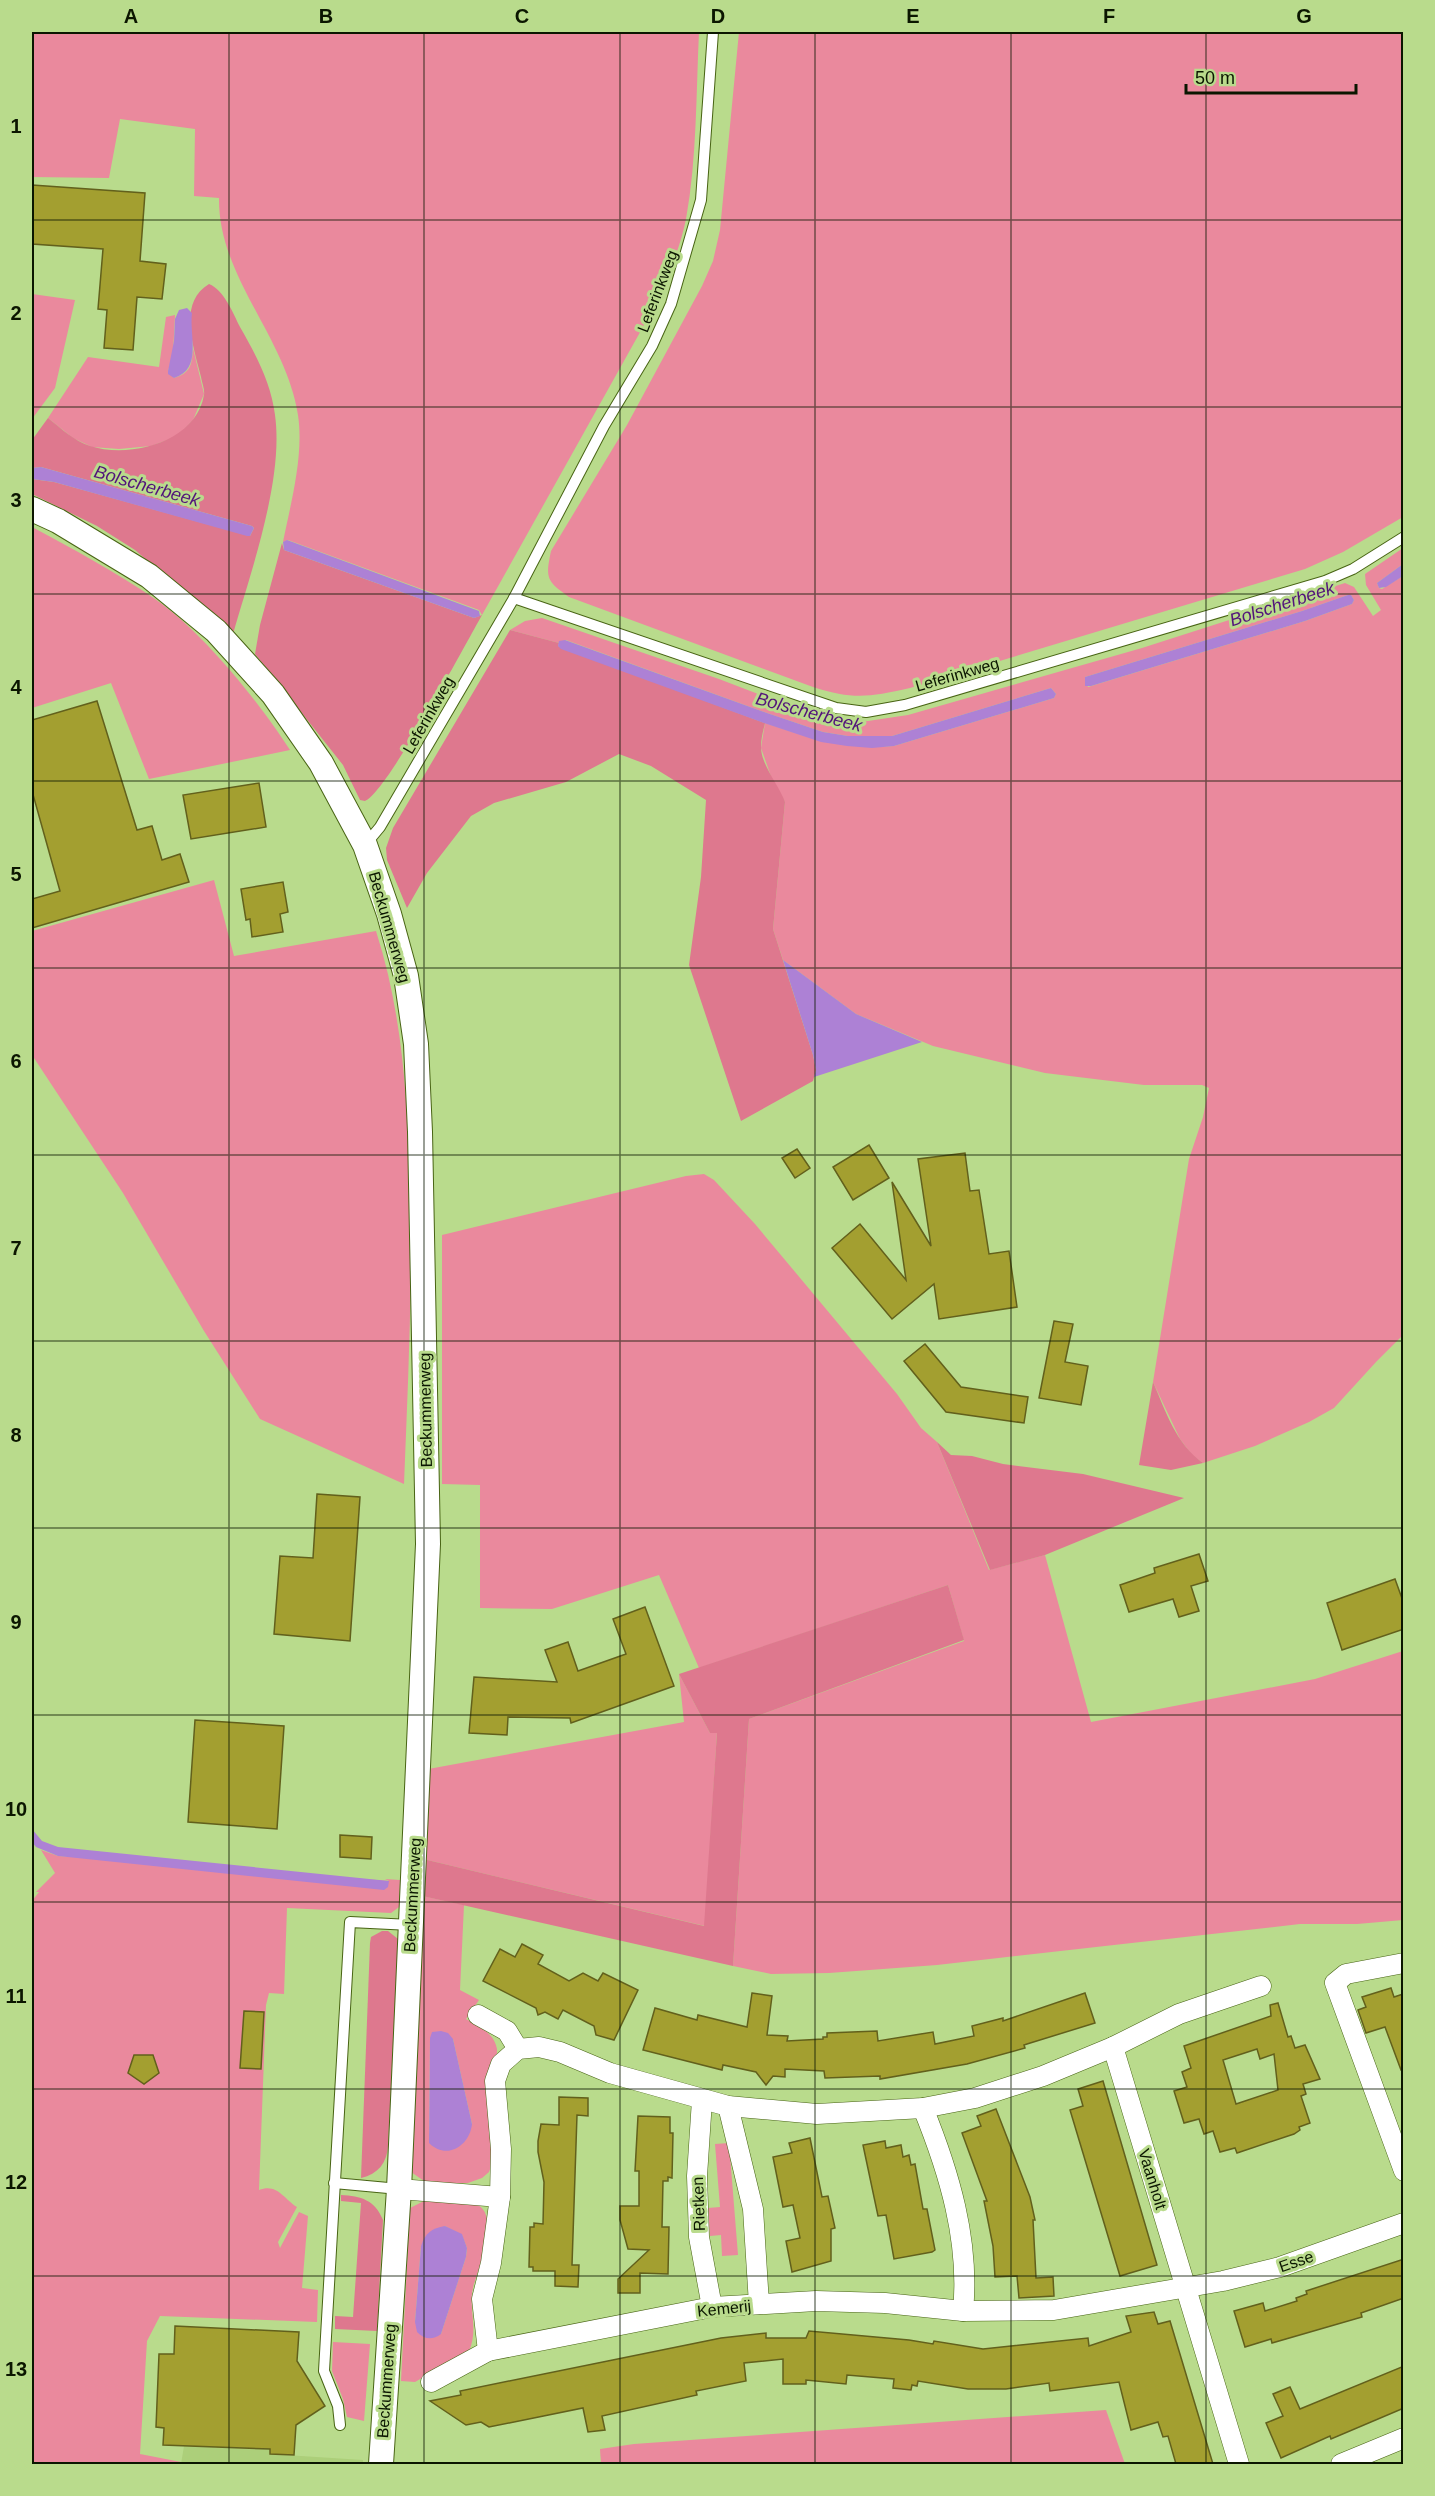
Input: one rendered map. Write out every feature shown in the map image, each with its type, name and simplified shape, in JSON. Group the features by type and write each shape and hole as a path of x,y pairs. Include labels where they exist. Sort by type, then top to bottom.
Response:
{"street":[{"name":"Beckummerweg","path":"32,509 58,521 149,576 216,631 273,694 321,763 365,845 389,914 406,976 416,1044 420,1132 428,1544 399,2189 381,2464"},
{"path":"1404,1963 1346,1974 1335,1983 1404,2171"},
{"path":"488,2350 482,2299 500,2197 501,2150 495,2081 501,2064 518,2049 539,2048 561,2052 610,2073 728,2106 817,2114 922,2109 975,2098 1043,2076 1113,2047 1179,2013 1261,1986"},
{"path":"478,2015 507,2031 518,2049"},
{"name":"Vaanholt","path":"1113,2047 1239,2464"},
{"name":"Rietken","path":"702,2100 697,2176 699,2237 712,2307"},
{"path":"728,2106 753,2209 759,2304"},
{"path":"922,2109 941,2152 959,2228 966,2280 963,2311"},
{"path":"399,2189 500,2197"},
{"name":"Esse","path":"1186,2288 1280,2267 1404,2223"},
{"name":"Kemerij","path":"431,2382 488,2350 712,2307 816,2301 873,2302 963,2311 1054,2310 1186,2288"},
{"path":"1341,2464 1404,2438"}],"lane":[{"name":"Leferinkweg","path":"365,845 380,827 514,598 604,426 652,346 671,304 701,200 713,32"},
{"name":"Leferinkweg","path":"514,598 836,708 866,712 905,705 1325,581 1353,569 1404,537"},
{"path":"340,2425 338,2406 324,2371 350,1922 411,1926"},
{"path":"334,2183 399,2189"}],"shaded area":[{"path":"32,32 699,32 696,126 690,196 683,231 668,276 653,309 482,615 479,610 288,540 283,542 298,463 298,415 291,387 280,359 240,281 229,254 222,227 219,198 194,196 195,129 120,119 109,178 32,177"},
{"path":"739,32 1403,32 1403,517 1343,552 1305,569 910,688 872,695 840,694 813,687 569,597 552,583 548,574 551,551 627,425 702,286 713,261 720,230"},
{"path":"209,284 228,302 257,359 273,403 277,440 275,467 264,525 233,634 135,550 97,526 32,494 32,479 54,482 250,536 254,528 252,526 41,467 32,468 32,440 48,418 68,434 90,446 124,450 159,443 188,425 198,411 204,393 192,340 191,314 193,302 199,292"},
{"path":"32,294 75,300 55,388 32,419"},
{"path":"187,308 192,313 192,360 183,374 174,378 168,374 168,371 174,341 175,319 179,310"},
{"path":"175,315 173,354 168,371 174,378 187,371 190,367 193,348 204,394 193,420 178,436 151,446 119,449 92,447 73,438 48,418 88,357 159,367 166,317"},
{"path":"41,467 254,528 250,536 247,536 54,482 32,479 32,468"},
{"path":"32,527 125,579 173,613 229,669 263,711 290,750 149,779 111,683 32,708"},
{"path":"287,540 479,611 480,616 474,618 284,550 283,542"},
{"path":"282,543 284,550 474,618 482,615 407,746 376,792 365,801 360,800 343,765 255,654 260,625"},
{"path":"1403,548 1403,564 1377,583 1382,589 1403,576 1403,1335 1334,1408 1255,1446 1203,1463 1192,1455 1180,1439 1153,1382 1189,1159 1203,1117 1209,1088 1202,1085 1144,1085 1045,1073 933,1046 856,1014 783,960 773,929 785,802 773,782 761,748 765,723 844,744 894,746 1054,698 1056,694 1051,688 892,736 848,736 823,732 767,713 566,640 559,643 510,630 525,621 542,618 719,679 795,708 843,720 868,721 908,715 1142,648 1345,583 1354,587 1373,616 1381,610 1366,585 1365,574","holes":["1351,595 1354,600 1352,604 1305,621 1088,687 1085,677"]},
{"path":"1403,564 1403,576 1386,587 1379,588 1377,583"},
{"path":"1351,595 1354,600 1352,604 1305,621 1085,686 1085,677"},
{"path":"510,630 559,643 558,646 765,723 761,741 762,754 785,802 773,929 813,1055 816,1070 813,1081 741,1121 689,965 701,877 706,800 651,766 619,754 566,782 494,803 471,816 427,873 407,908 387,860 386,848 393,828"},
{"path":"565,640 823,732 848,736 892,736 1051,688 1056,694 1054,698 894,746 872,748 847,746 821,742 764,723 561,649 558,646 559,641"},
{"path":"214,880 234,956 376,931 392,992 402,1054 409,1147 410,1293 404,1484 260,1419 204,1331 123,1193 32,1055 32,931"},
{"path":"783,960 856,1014 922,1042 814,1077 816,1070 813,1055"},
{"path":"704,1174 714,1180 755,1224 897,1394 921,1428 937,1442 989,1570 1045,1555 1091,1722 1315,1679 1403,1651 1403,1920 1357,1924 1300,1924 937,1965 829,1973 771,1974 733,1966 749,1719 964,1641 948,1585 699,1668 659,1575 552,1609 480,1608 480,1485 442,1484 442,1235 686,1176"},
{"path":"1153,1382 1167,1416 1179,1437 1203,1463 1171,1470 1139,1465"},
{"path":"937,1442 951,1455 972,1456 1003,1464 1083,1474 1184,1498 1045,1555 990,1570"},
{"path":"948,1585 964,1640 749,1719 733,1966 418,1895 419,1858 704,1926 717,1733 710,1733 679,1674"},
{"path":"679,1674 710,1733 717,1732 705,1926 419,1858 423,1770 684,1722"},
{"path":"32,1829 42,1841 58,1847 389,1881 388,1887 384,1890 58,1856 36,1847 32,1842"},
{"path":"41,1850 58,1856 400,1880 399,1907 391,1913 287,1908 284,1994 269,1993 266,2005 259,2190 271,2188 280,2192 297,2207 278,2242 280,2248 299,2212 308,2216 302,2288 318,2290 317,2322 160,2316 147,2341 140,2454 181,2462 181,2464 32,2464 32,1901 39,1892 36,1892 55,1873"},
{"path":"418,1895 464,1905 460,1990 479,2000 466,2019 490,2035 497,2049 494,2158 489,2172 482,2178 468,2183 427,2183 411,2172","holes":["430,2038 453,2039 472,2124 429,2143"]},
{"path":"382,1931 388,1931 398,1939 388,2146 384,2163 377,2171 361,2178 370,1943 371,1937"},
{"path":"432,2032 448,2033 453,2039 472,2124 462,2144 457,2148 443,2151 429,2143 430,2038"},
{"path":"729,2143 738,2255 722,2256 721,2235 710,2236 708,2208 720,2207 715,2144"},
{"path":"341,2195 366,2200 376,2208 383,2220 377,2331 335,2329 335,2316 353,2317 361,2203 341,2201"},
{"path":"424,2201 474,2203 482,2209 487,2218 488,2229 473,2288 473,2335 469,2351 415,2382 401,2381 410,2208","holes":["445,2226 462,2235 467,2248 466,2257 441,2334 415,2322 421,2246"]},
{"path":"445,2226 462,2234 467,2248 466,2257 441,2334 428,2338 417,2332 415,2322 421,2246 430,2232"},
{"path":"333,2342 370,2344 364,2421 347,2417 332,2371"},
{"path":"1106,2410 1125,2464 601,2464 600,2449 634,2444"},
{"path":"184,2446 270,2449 270,2454 363,2460 363,2464 181,2464"}],"building":[{"path":"32,185 145,193 140,261 166,264 162,299 137,297 133,350 104,348 107,310 98,309 103,249 32,244"},
{"path":"97,701 137,830 152,826 162,860 180,854 189,882 32,928 32,899 60,891 32,791 32,720"},
{"path":"259,783 266,827 191,839 183,795"},
{"path":"283,882 288,912 280,914 283,932 252,937 250,919 246,920 241,889"},
{"path":"869,1145 889,1178 853,1200 833,1167"},
{"path":"797,1149 810,1168 795,1178 782,1158"},
{"path":"965,1153 970,1191 979,1190 989,1254 1009,1251 1017,1307 939,1319 934,1284 892,1319 832,1248 860,1224 906,1280 892,1182 931,1246 918,1159"},
{"path":"1054,1321 1073,1324 1065,1362 1088,1366 1081,1405 1039,1398"},
{"path":"925,1344 961,1387 1028,1397 1024,1423 946,1412 904,1361"},
{"path":"317,1494 360,1497 350,1641 274,1634 280,1556 313,1558"},
{"path":"1199,1554 1208,1581 1191,1586 1199,1611 1179,1617 1173,1599 1129,1612 1120,1585 1155,1573 1154,1568"},
{"path":"1395,1579 1404,1604 1404,1629 1342,1650 1327,1603"},
{"path":"645,1607 674,1686 571,1723 570,1718 508,1717 507,1735 469,1733 474,1677 557,1682 545,1650 568,1642 578,1671 626,1654 613,1619"},
{"path":"195,1720 284,1726 277,1829 188,1822"},
{"path":"340,1835 372,1837 371,1859 340,1857"},
{"path":"522,1944 543,1955 538,1964 569,1981 583,1973 598,1981 603,1973 638,1990 614,2040 596,2035 594,2026 563,2010 558,2019 545,2012 538,2015 536,2008 483,1981 500,1949 515,1957"},
{"path":"1391,1988 1394,1997 1403,1994 1403,2069 1401,2070 1385,2027 1366,2033 1358,2010 1366,2007 1362,1997"},
{"path":"752,1993 772,1996 767,2035 788,2036 787,2041 823,2039 827,2037 827,2033 877,2031 878,2041 933,2032 935,2044 974,2036 972,2026 1003,2018 1003,2021 1085,1993 1095,2023 1024,2045 1025,2048 967,2064 880,2079 880,2076 825,2078 824,2071 785,2069 785,2077 773,2076 766,2085 756,2072 723,2065 722,2070 643,2050 655,2008 697,2020 698,2015 747,2027"},
{"path":"1278,2003 1288,2037 1291,2036 1295,2048 1305,2045 1320,2079 1303,2084 1306,2094 1301,2096 1310,2123 1299,2127 1300,2130 1294,2134 1237,2153 1235,2148 1220,2152 1213,2131 1204,2134 1199,2119 1184,2123 1174,2091 1187,2087 1182,2072 1191,2068 1184,2046 1271,2016 1270,2005","holes":["1257,2049 1260,2059 1274,2054 1278,2090 1236,2104 1223,2060"]},
{"path":"244,2011 264,2012 261,2069 240,2068"},
{"path":"134,2055 153,2055 159,2073 144,2084 128,2073"},
{"path":"1103,2081 1157,2265 1120,2276 1070,2110 1083,2106 1078,2089"},
{"path":"559,2097 588,2098 588,2116 577,2115 572,2265 579,2265 578,2287 555,2286 555,2271 533,2271 533,2267 529,2267 530,2227 534,2227 534,2223 543,2224 544,2182 538,2152 541,2124 559,2125"},
{"path":"996,2109 1030,2197 1035,2220 1033,2220 1036,2278 1053,2277 1054,2296 1019,2298 1017,2276 995,2277 993,2246 984,2201 987,2201 962,2133 981,2126 977,2116"},
{"path":"638,2116 670,2117 670,2133 673,2133 672,2178 668,2177 668,2181 663,2181 662,2227 669,2227 668,2274 640,2273 640,2293 618,2293 618,2279 649,2250 628,2249 620,2220 620,2206 639,2206 639,2171 635,2171"},
{"path":"810,2138 822,2197 828,2196 835,2228 831,2229 831,2261 792,2272 786,2241 800,2238 793,2205 783,2207 773,2157 792,2153 789,2143"},
{"path":"885,2141 886,2148 901,2145 903,2157 909,2155 911,2165 915,2164 923,2209 927,2209 935,2250 932,2252 894,2259 886,2215 878,2216 863,2145"},
{"path":"1404,2259 1404,2298 1361,2313 1362,2317 1272,2343 1271,2339 1245,2347 1234,2311 1263,2303 1265,2311 1297,2301 1296,2298 1307,2294 1306,2291"},
{"path":"1154,2312 1158,2324 1170,2321 1213,2464 1176,2464 1168,2436 1163,2437 1158,2422 1131,2430 1119,2382 1050,2391 1049,2383 1006,2389 968,2389 918,2381 917,2386 912,2385 911,2390 893,2388 894,2379 847,2375 846,2384 806,2380 806,2384 783,2384 783,2359 744,2363 746,2381 696,2391 697,2395 602,2416 605,2430 588,2432 583,2408 489,2427 481,2422 466,2425 430,2401 461,2395 460,2391 721,2338 766,2333 766,2338 806,2338 809,2331 933,2344 934,2341 983,2349 1088,2338 1089,2346 1131,2332 1126,2316"},
{"path":"175,2326 299,2332 297,2361 325,2406 296,2425 294,2455 270,2454 270,2449 163,2445 164,2428 156,2427 159,2354 174,2354"},
{"path":"1404,2366 1404,2408 1331,2439 1330,2436 1281,2458 1266,2423 1283,2416 1273,2394 1290,2387 1300,2409"}],"water label":[{"name":"Bolscherbeek","path":"147,486"},
{"name":"Bolscherbeek","path":"1282,604"},
{"name":"Bolscherbeek","path":"809,712"}]}
